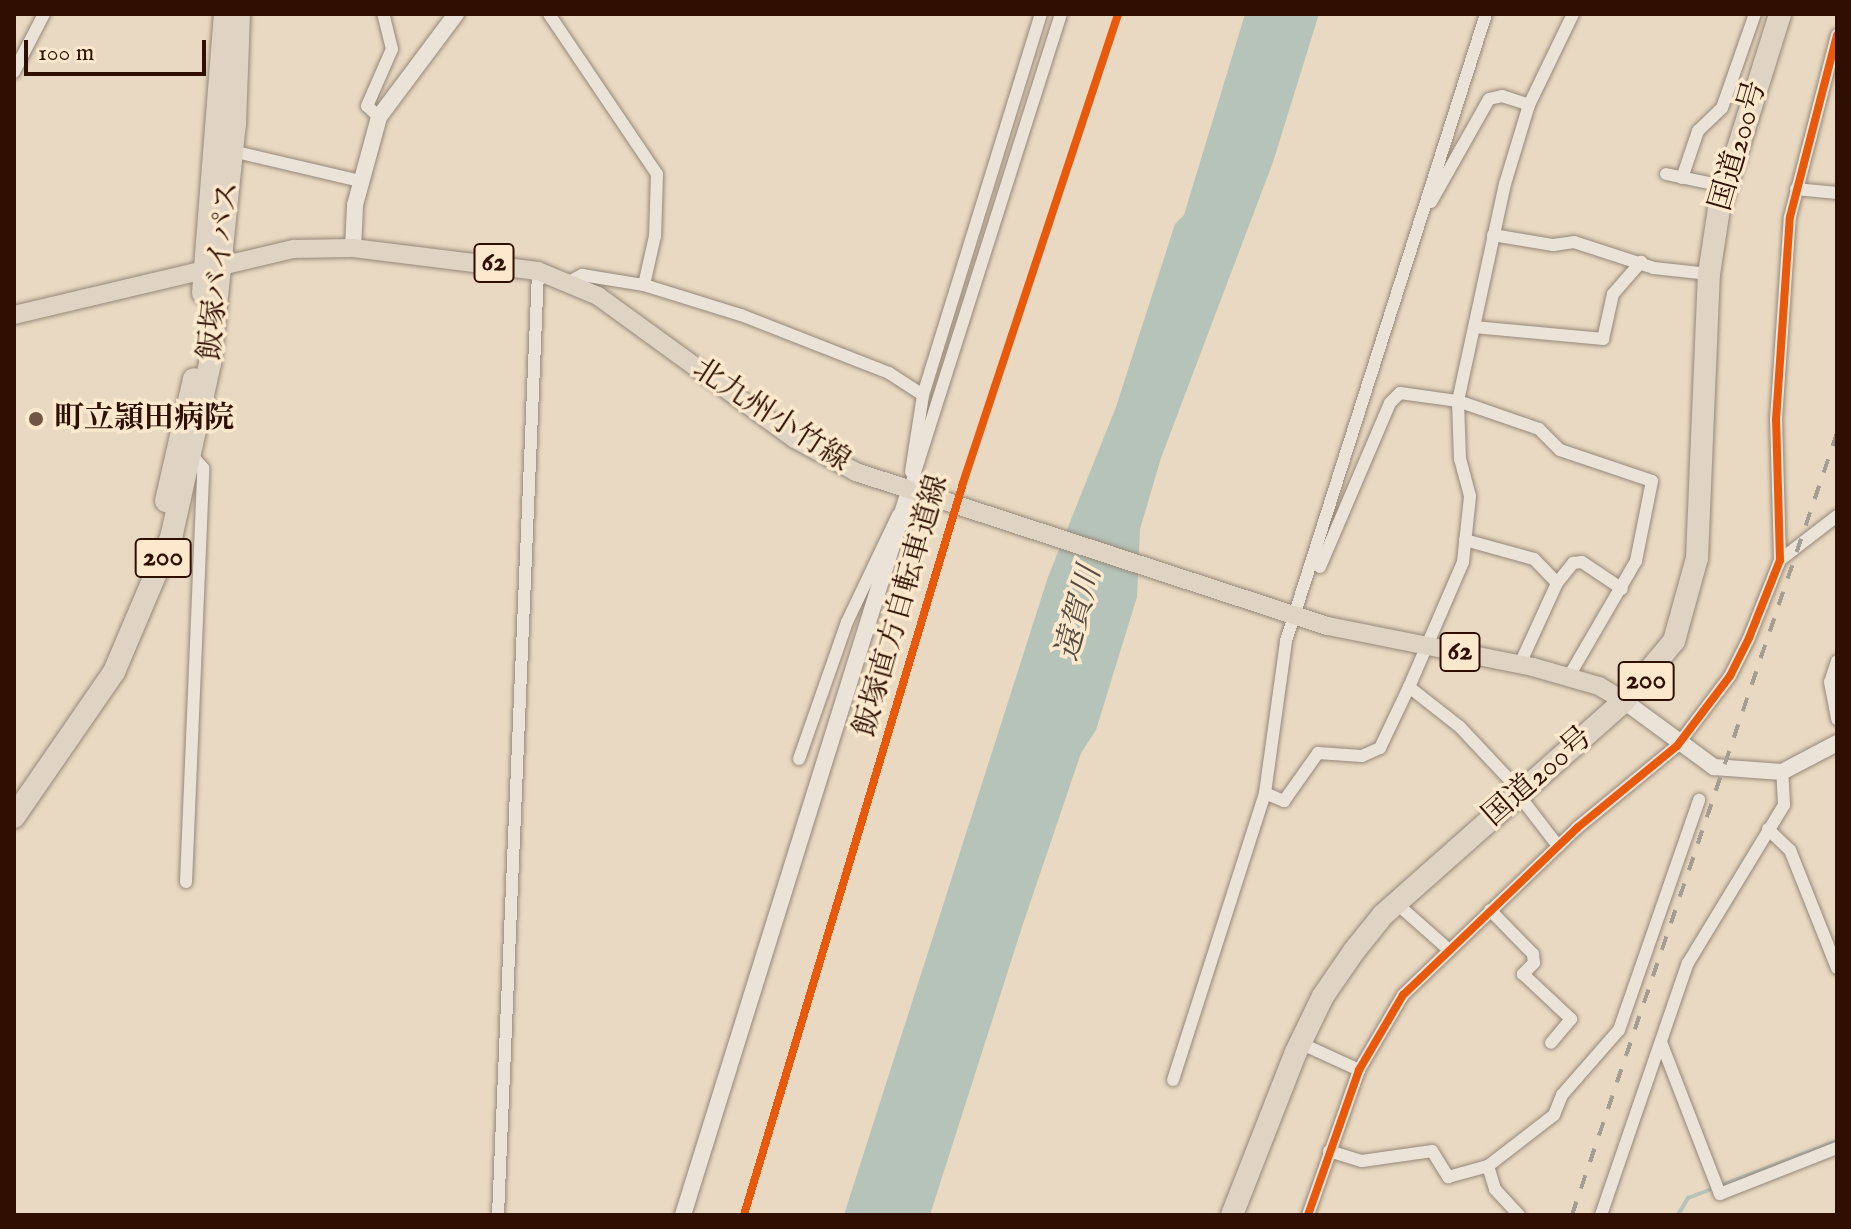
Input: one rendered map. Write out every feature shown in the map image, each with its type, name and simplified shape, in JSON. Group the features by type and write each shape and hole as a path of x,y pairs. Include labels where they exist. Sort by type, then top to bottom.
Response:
{"highway":[{"name":"200","path":"14,794 59,737 101,665 160,528 198,362 212,266 225,14"},
{"name":"飯塚バイパス","path":"14,817 114,672 171,538 193,457 212,266 232,151 239,14"},
{"name":"国道200号","path":"1232,1215 1300,1043 1323,996 1396,903 1624,701 1674,641 1691,596 1709,274 1723,186 1780,14"}],"main road":[{"name":"北九州小竹線","path":"14,315 294,249 353,248 538,271 571,281 795,439 856,472 911,496 1297,612 1423,646 1520,664 1568,678 1624,701"}],"street":[{"path":"14,72 44,14"},
{"path":"379,117 367,106 392,49 383,14"},
{"path":"353,248 360,181 379,117 456,14"},
{"path":"549,14 657,174 658,210 644,285"},
{"path":"799,759 847,622 911,496 923,395 1041,14"},
{"path":"683,1215 1061,14"},
{"path":"1173,1080 1265,793 1278,728 1277,679 1486,14"},
{"path":"1265,793 1284,801 1318,753 1362,756 1380,748 1409,687 1423,646 1460,571 1470,496 1460,459 1458,401 1493,235 1529,105 1573,14"},
{"path":"1682,178 1698,131 1722,108 1755,14"},
{"path":"1308,1215 1359,1070 1403,995 1558,846 1677,746 1730,676 1780,560 1777,389 1796,189 1837,35"},
{"path":"1424,211 1489,99 1502,96 1529,105"},
{"path":"232,151 360,181"},
{"path":"1666,174 1723,186"},
{"path":"1796,189 1837,193"},
{"path":"1493,235 1553,245 1574,242 1641,262 1709,274"},
{"path":"1474,327 1603,339 1613,294 1641,262"},
{"path":"498,1215 538,271"},
{"path":"571,281 582,275 644,285 819,345 923,395"},
{"path":"1297,612 1390,403 1406,391 1458,401 1539,429 1560,450 1652,481 1636,561 1568,678"},
{"path":"186,882 203,468 193,457"},
{"path":"1780,560 1837,516"},
{"path":"1465,540 1534,559 1557,583"},
{"path":"1520,664 1557,583 1573,563 1582,562 1622,589"},
{"path":"1837,661 1830,682 1837,719"},
{"path":"1409,687 1460,727 1520,793 1558,846"},
{"path":"1624,701 1677,746 1714,767 1782,772 1837,743"},
{"path":"1601,1215 1698,941 1784,805 1782,772"},
{"path":"1329,1151 1362,1161 1432,1151 1448,1177 1488,1166 1554,1115 1562,1095 1619,1030 1699,800"},
{"path":"1768,829 1790,850 1834,950 1837,968"},
{"path":"1396,903 1448,949"},
{"path":"1490,910 1533,954 1534,963 1523,974 1571,1019 1551,1043"},
{"path":"1661,1042 1720,1194 1837,1148"},
{"path":"1300,1043 1359,1070"},
{"path":"1488,1166 1495,1189 1519,1215"}],"water":[{"name":"遠賀川","path":"1245,14 1319,14 1273,162 1161,458 1140,529 1137,597 1096,730 1081,753 930,1215 844,1215 1048,577 1116,407 1175,224 1184,215"}],"waterway":[{"path":"1678,1215 1688,1198 1837,1141"}],"railway":[{"path":"1572,1215 1837,433"}],"cycle path":[{"name":"飯塚直方自転車道線","path":"744,1215 963,483 1118,14"},
{"path":"1308,1215 1359,1070 1403,995 1577,828 1677,746 1730,676 1749,638 1780,560 1776,420 1790,217 1837,35"}],"place":[{"name":"町立頴田病院","path":"36,419"}]}
